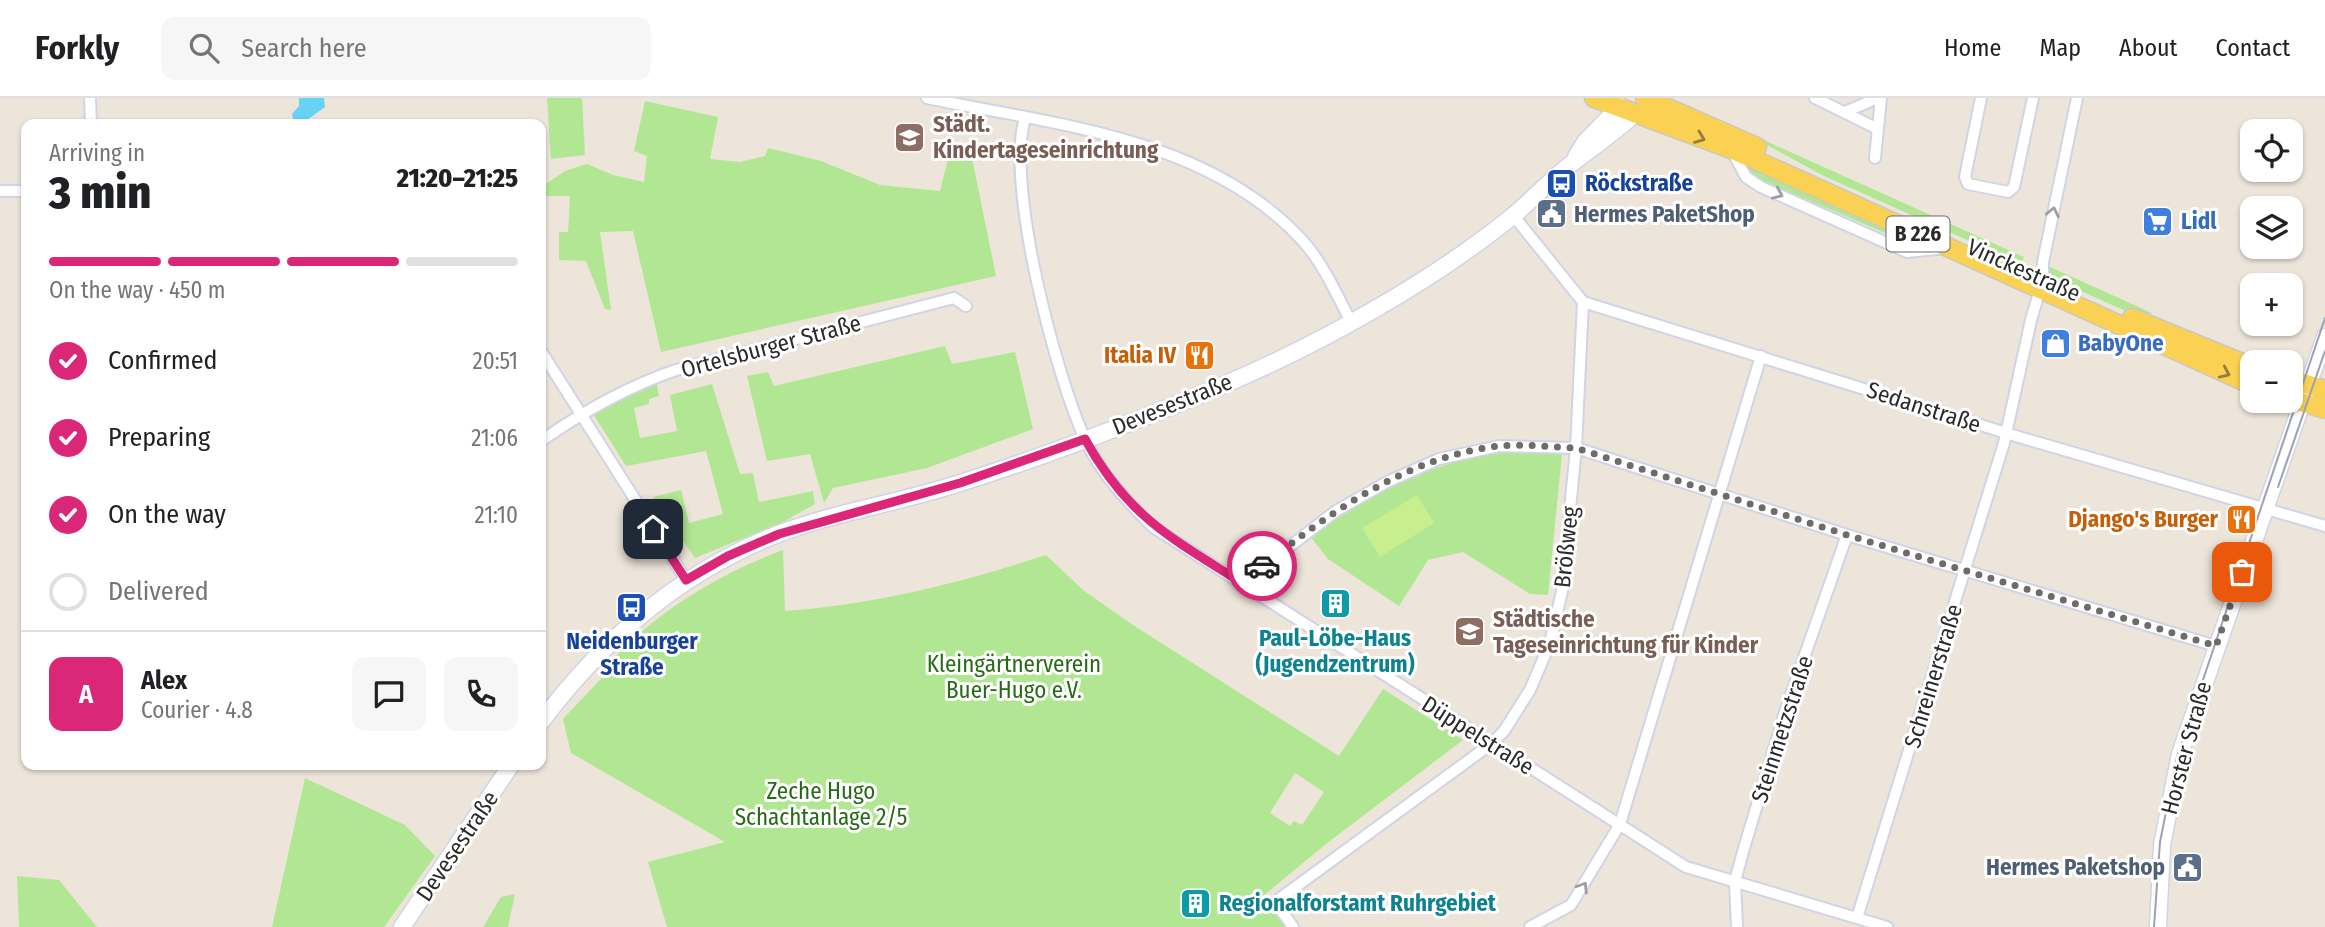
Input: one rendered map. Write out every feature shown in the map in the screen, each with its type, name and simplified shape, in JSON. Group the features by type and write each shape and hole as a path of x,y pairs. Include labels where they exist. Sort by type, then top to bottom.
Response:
{"main road":[{"name":"Vinckestraße","path":"1594,98 1639,102 2041,284 2240,379"},
{"name":"Vinckestraße","path":"1639,102 1731,149 1947,247 2240,362"},
{"path":"2303,403 2325,409"}],"street":[{"path":"90,98 91,119"},
{"path":"927,98 1147,146 1194,163 1231,183 1280,220 1303,242 1351,322"},
{"path":"1815,98 1878,129"},
{"path":"1845,112 1880,98 1875,158"},
{"path":"1981,98 1965,177 1968,184 2008,192 2014,187 2034,98"},
{"name":"Schreinerstraße","path":"1857,918 2007,433 2041,284 2043,262 2077,98"},
{"name":"Devesestraße","path":"546,715 571,682 638,615 686,580 728,556 779,534 960,483 1085,439 1223,385 1398,296 1513,215 1573,162 1604,141 1639,102"},
{"name":"Düppelstraße","path":"1025,118 1021,131 1023,178 1037,277 1054,349 1085,439 1118,492 1153,527 1686,867 1887,927"},
{"path":"0,191 21,191"},
{"path":"1513,215 1583,302"},
{"name":"Ortelsburger Straße","path":"546,438 580,414 634,384 676,370 954,298 966,306"},
{"name":"Sedanstraße","path":"1583,302 2007,433 2325,526"},
{"name":"Brößweg","path":"1293,927 1275,902 1491,744 1504,731 1530,690 1554,631 1562,592 1576,448 1583,302"},
{"name":"Horster Straße","path":"2308,385 2325,337"},
{"path":"1530,927 1571,905 1620,824 1761,356"},
{"path":"546,359 686,580"},
{"name":"Horster Straße","path":"2158,927 2159,877 2169,804 2180,754 2265,510 2293,413"},
{"path":"1242,583 1336,510 1387,482 1439,459 1499,446 1576,448 1847,535 2216,646"},
{"name":"Steinmetzstraße","path":"1737,927 1735,881 1786,709 1847,535"},
{"name":"Devesestraße","path":"402,927 508,770"}],"green space":[{"path":"547,98 582,98 585,155 551,159"},
{"path":"645,101 718,117 710,159 740,162 765,156 768,148 821,161 880,185 940,191 951,147 969,143 996,276 661,352 633,231 600,232 611,310 605,309 586,261 559,260 559,232 568,232 570,196 546,196 546,184 565,171 587,164 613,175 644,182 647,156 634,151"},
{"path":"1688,105 2024,257 2021,264 1824,176 1745,133 1687,107"},
{"path":"1739,158 1936,246 1908,247 1906,242 1754,177"},
{"path":"2048,266 2152,313 2137,316 2056,280 2051,276"},
{"path":"945,346 952,364 1015,352 1033,429 927,468 833,488 824,503 810,454 767,461 747,376 768,372 774,386"},
{"path":"656,380 659,396 649,399 649,404 634,408 640,438 677,431 670,395 712,384 740,474 753,473 759,502 813,491 815,504 785,521 695,558 653,497 681,490 689,523 723,514 706,451 626,466 592,412"},
{"path":"1520,451 1562,454 1548,595 1530,594 1463,552 1428,560 1399,606 1328,559 1310,536 1384,491 1435,468 1490,454"},
{"path":"1417,495 1434,523 1380,557 1362,528"},
{"path":"783,550 785,611 885,598 982,575 1046,555 1083,590 1133,625 1339,756 1383,689 1463,740 1326,844 1263,896 1285,927 667,927 648,862 725,842 571,753 563,719 613,666 609,664 627,645 667,611 712,583","holes":["1295,773 1324,792 1302,825 1294,821 1290,826 1270,813"]},
{"path":"305,778 405,825 435,856 384,927 272,927"},
{"path":"17,876 59,880 97,927 19,927"},
{"path":"515,894 508,927 483,927 501,897"}],"water":[{"path":"299,98 324,98 325,107 308,119 293,119 292,114 299,106"}],"tram line":[{"path":"2154,927 2160,842 2177,757 2325,318"},
{"path":"2278,487 2325,351"}],"way so far":[{"path":"1262,566 1336,510 1387,482 1439,459 1490,447 1537,446 1576,448 1847,535 2216,646 2242,572"}],"place":[{"name":"Städt. Kindertageseinrichtung","path":"910,137"},
{"name":"Röckstraße","path":"1562,183"},
{"name":"Hermes PaketShop","path":"1551,214"},
{"name":"Lidl","path":"2158,221"},
{"name":"BabyOne","path":"2055,343"},
{"name":"Italia IV","path":"1199,355"},
{"name":"Django's Burger","path":"2241,519"},
{"name":"Paul-Löbe-Haus (Jugendzentrum)","path":"1335,604"},
{"name":"Neidenburger Straße","path":"632,607"},
{"name":"Städtische Tageseinrichtung für Kinder","path":"1470,632"},
{"name":"Hermes Paketshop","path":"2188,867"},
{"name":"Regionalforstamt Ruhrgebiet","path":"1196,903"}],"route":[{"path":"653,529 686,580 728,556 779,534 843,514 912,498 1085,439 1118,492 1153,527 1242,583 1262,566"}],"park label":[{"name":"Kleingärtnerverein Buer-Hugo e.V.","path":"1014,677"},
{"name":"Zeche Hugo Schachtanlage 2/5","path":"821,804"}]}
